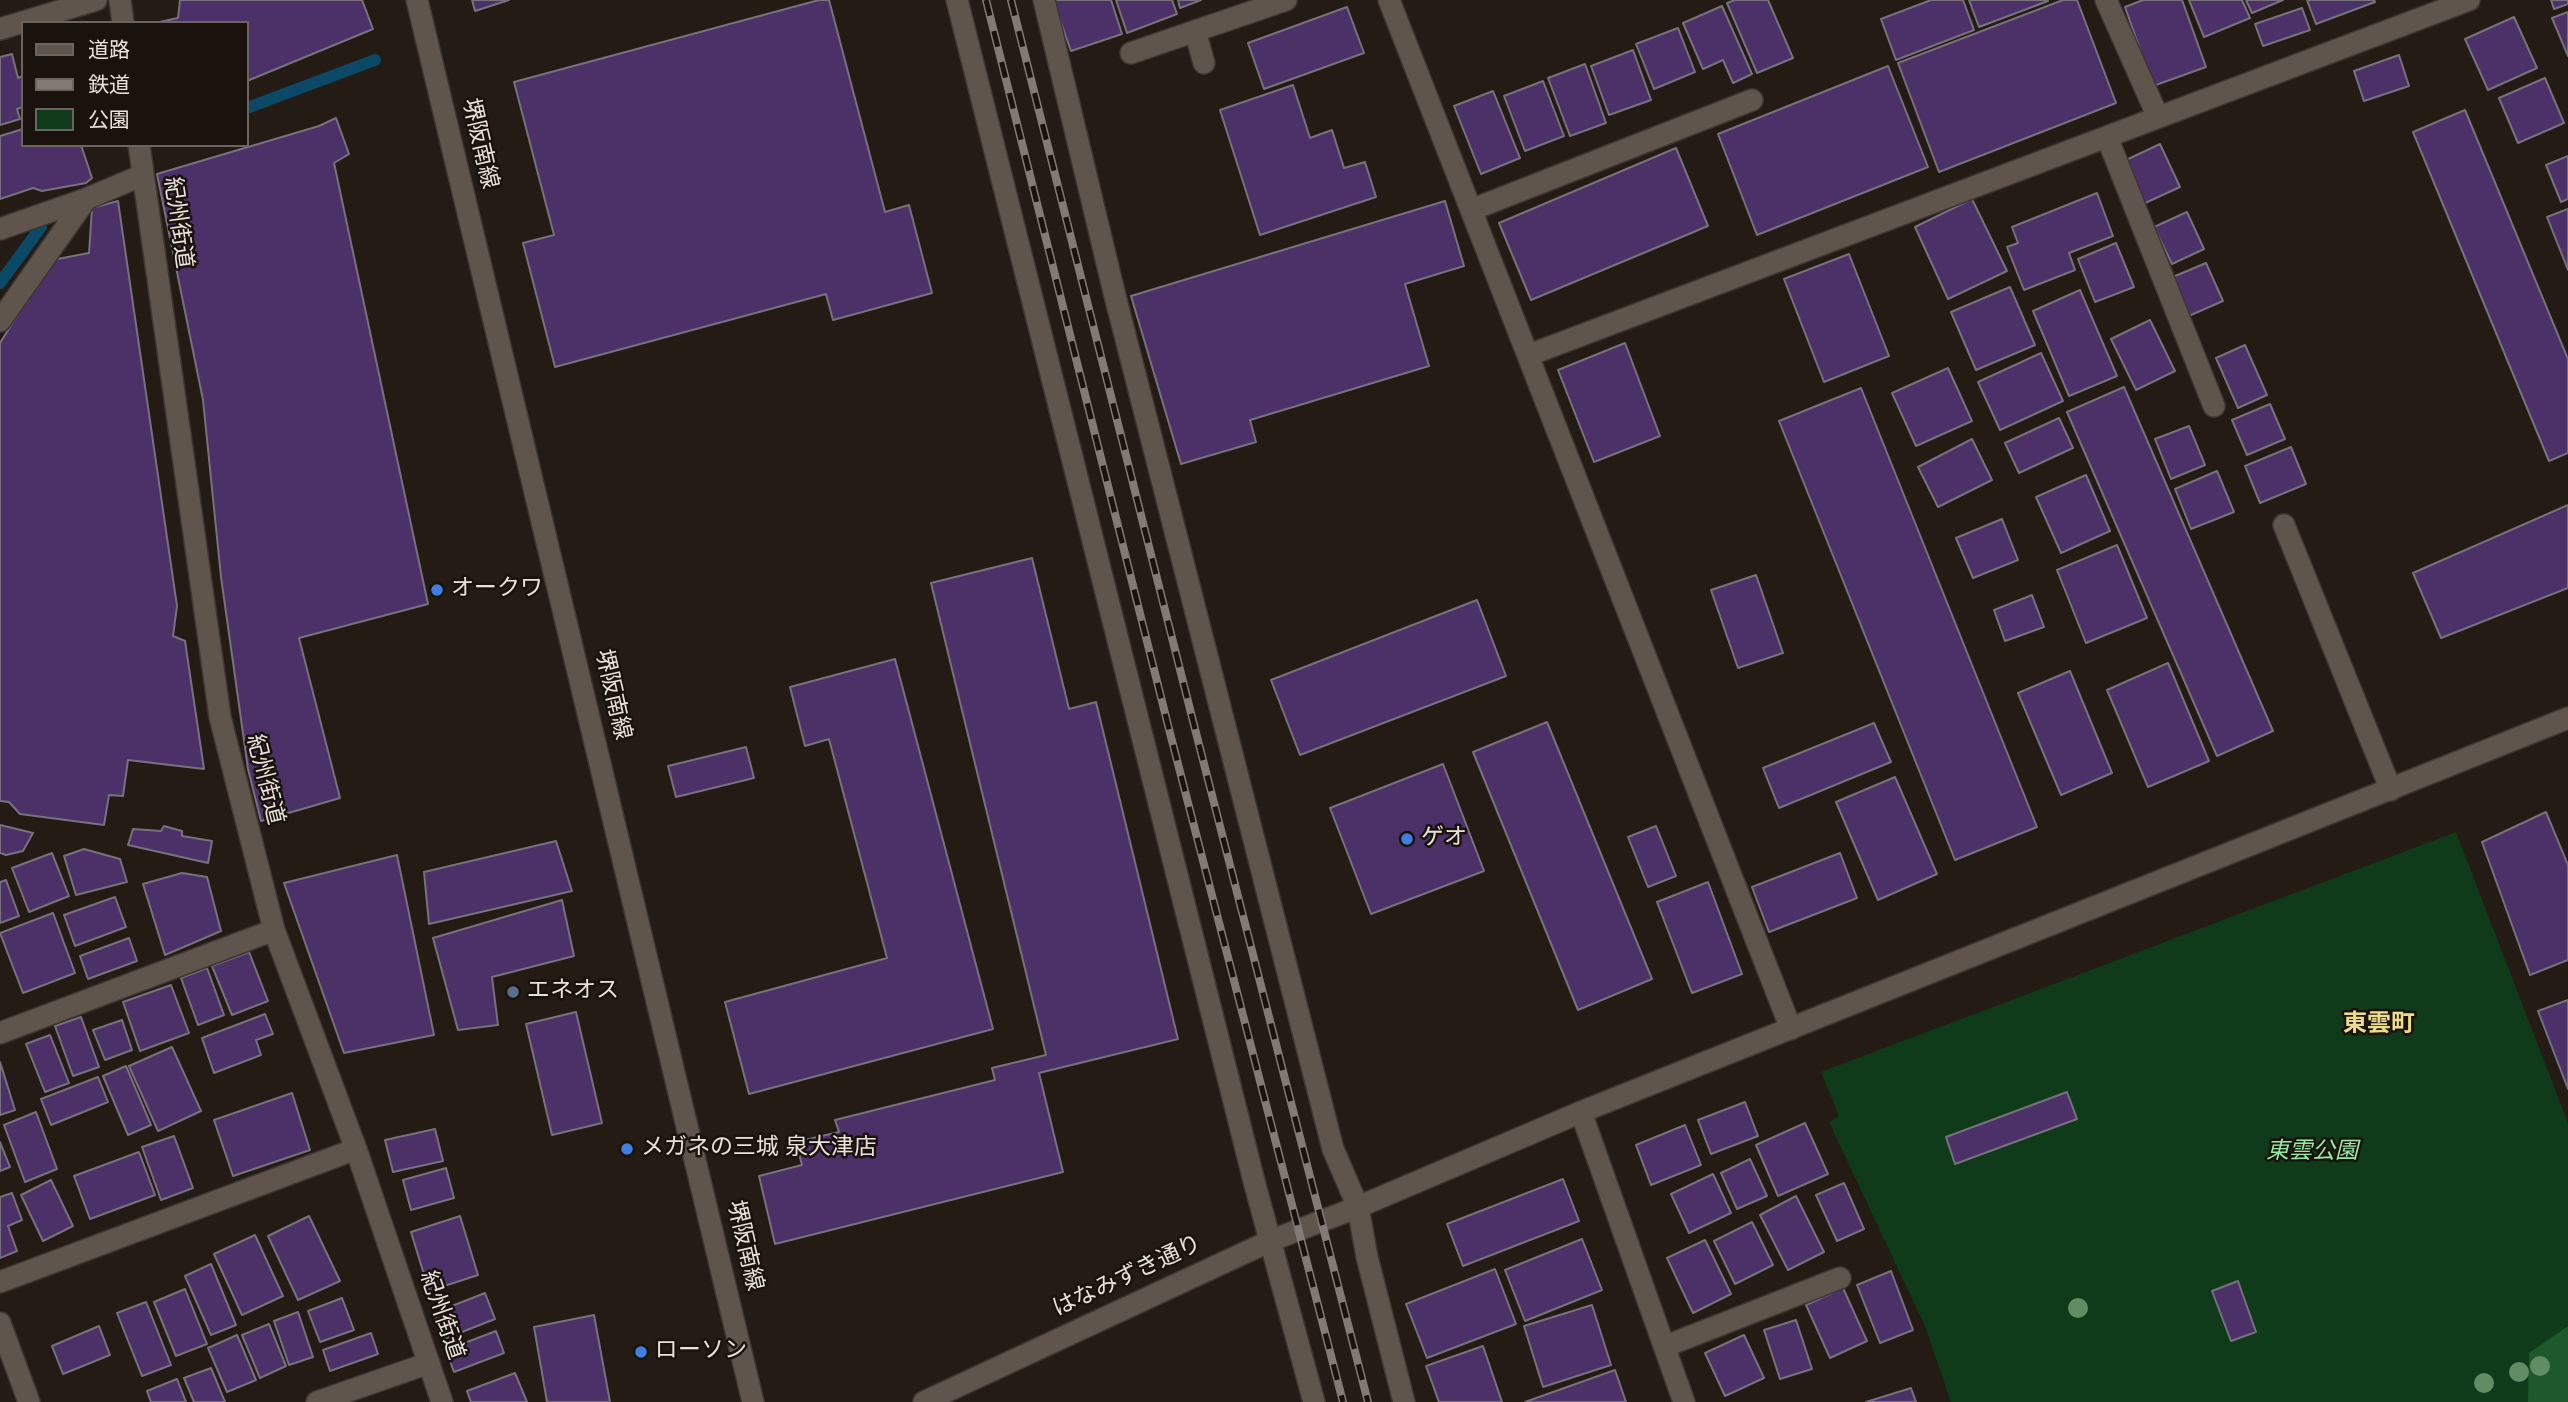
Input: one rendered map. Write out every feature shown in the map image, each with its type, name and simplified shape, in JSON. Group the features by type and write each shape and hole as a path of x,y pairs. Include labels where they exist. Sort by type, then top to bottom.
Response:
{"street":[{"path":"26,21 96,0"},
{"path":"120,0 123,21"},
{"name":"堺阪南線","path":"417,0 753,1402"},
{"path":"957,0 1270,1241 1314,1402"},
{"path":"1044,0 1118,306 1333,1149 1358,1208 1367,1257 1404,1402"},
{"path":"1131,53 1286,0"},
{"path":"1389,0 1791,1029"},
{"path":"2106,0 2158,117"},
{"path":"1529,355 2469,0"},
{"path":"0,29 21,23"},
{"path":"1195,31 1203,63"},
{"path":"1471,210 1752,100"},
{"path":"2106,137 2214,406"},
{"name":"紀州街道","path":"139,147 220,717 274,930 356,1149 442,1402"},
{"path":"0,229 86,199 143,175"},
{"path":"0,321 86,199"},
{"path":"2284,524 2391,790"},
{"name":"はなみずき通り","path":"924,1402 1270,1241 1358,1208 1581,1112 2568,718"},
{"path":"0,1033 274,930"},
{"path":"1581,1112 1684,1402"},
{"path":"0,1282 356,1149"},
{"path":"1666,1346 1840,1278"},
{"path":"0,1323 29,1402"},
{"path":"317,1402 429,1363"}],"green space":[{"name":"東雲公園","path":"2456,832 2568,1123 2568,1402 1951,1402 1925,1326 1829,1122 1839,1116 1821,1072"},
{"path":"2568,1326 2568,1402 2528,1402 2529,1353"}],"building":[{"path":"180,0 362,0 373,29 248,81 248,21 164,21 178,18"},
{"path":"472,0 509,0 475,11"},
{"path":"819,0 829,0 885,212 909,205 932,293 833,320 826,294 555,367 523,243 554,235 514,82"},
{"path":"1053,0 1111,0 1122,34 1071,51"},
{"path":"1116,0 1172,0 1177,14 1127,33"},
{"path":"1178,0 1201,0 1180,8"},
{"path":"1735,0 1768,0 1793,58 1757,73 1727,3"},
{"path":"1931,0 1963,0 1974,30 1896,60 1881,19"},
{"path":"1969,0 2047,0 2048,1 1979,27"},
{"path":"2063,0 2077,0 2116,103 1939,172 1898,63"},
{"path":"2143,0 2182,0 2206,67 2153,86 2125,7"},
{"path":"2189,0 2242,0 2250,18 2204,37"},
{"path":"2246,0 2283,0 2252,13"},
{"path":"2307,0 2374,0 2375,2 2316,24"},
{"path":"2551,0 2568,0 2568,4 2554,9"},
{"path":"1722,6 1752,74 1733,83 1723,60 1703,69 1683,23"},
{"path":"1347,7 1364,53 1264,89 1248,43"},
{"path":"2302,8 2310,30 2263,46 2255,24"},
{"path":"2568,12 2568,56 2552,18"},
{"path":"2514,17 2537,68 2488,90 2465,39"},
{"path":"1678,28 1695,72 1654,89 1636,44"},
{"path":"1633,50 1651,100 1609,115 1591,66"},
{"path":"12,54 18,78 21,77 21,108 17,109 20,119 0,125 0,57"},
{"path":"2399,55 2409,86 2364,101 2354,71"},
{"path":"1585,64 1606,123 1570,136 1548,78"},
{"path":"1888,66 1928,167 1757,235 1718,134"},
{"path":"2545,78 2564,123 2518,143 2499,98"},
{"path":"1543,81 1564,136 1525,151 1504,96"},
{"path":"1293,85 1310,138 1332,130 1344,168 1365,162 1376,197 1260,235 1220,110"},
{"path":"1493,91 1520,158 1481,174 1454,106"},
{"path":"2465,110 2568,359 2568,453 2549,461 2413,132"},
{"path":"336,118 349,154 334,163 428,604 299,638 340,798 261,821 248,769 221,577 203,400 157,174 319,126"},
{"path":"21,130 21,147 82,147 92,178 86,183 42,191 33,188 0,199 0,136"},
{"path":"2160,144 2180,187 2143,204 2124,161"},
{"path":"1676,148 1708,226 1531,300 1499,223"},
{"path":"2568,156 2568,199 2561,202 2546,165"},
{"path":"2097,193 2113,236 2069,253 2075,270 2024,290 2007,247 2018,243 2012,227"},
{"path":"1972,199 2007,271 1948,299 1915,227"},
{"path":"118,201 177,606 173,636 185,641 204,769 128,760 123,796 109,795 104,825 20,814 9,802 0,801 0,343 52,260 89,253 92,208"},
{"path":"1445,201 1464,266 1405,284 1429,366 1250,420 1256,442 1181,464 1131,296"},
{"path":"2568,209 2568,270 2547,217"},
{"path":"2187,212 2204,249 2172,264 2154,227"},
{"path":"2116,243 2134,287 2095,302 2078,259"},
{"path":"1849,254 1889,356 1824,382 1784,279"},
{"path":"2206,263 2223,301 2184,318 2168,279"},
{"path":"2010,287 2035,345 1976,370 1951,312"},
{"path":"2080,290 2117,376 2069,396 2033,311"},
{"path":"2150,320 2175,371 2136,390 2111,339"},
{"path":"1625,343 1660,436 1594,462 1558,370"},
{"path":"2245,345 2267,395 2238,408 2216,358"},
{"path":"2041,353 2063,401 2000,430 1978,382"},
{"path":"1948,368 1972,421 1916,446 1892,393"},
{"path":"2124,387 2273,731 2217,756 2067,412"},
{"path":"1861,388 2037,827 1955,860 1779,421"},
{"path":"2270,404 2285,439 2247,455 2232,420"},
{"path":"2059,418 2073,448 2019,473 2005,443"},
{"path":"2189,426 2205,465 2171,479 2155,439"},
{"path":"1972,439 1992,480 1938,507 1918,467"},
{"path":"2291,447 2306,484 2260,503 2245,466"},
{"path":"2217,471 2234,512 2191,529 2175,489"},
{"path":"2086,475 2110,531 2061,553 2036,497"},
{"path":"2568,505 2568,588 2441,638 2413,573"},
{"path":"2002,519 2018,560 1973,578 1956,538"},
{"path":"2117,545 2147,618 2086,643 2057,570"},
{"path":"1032,558 1069,709 1096,702 1178,1039 1039,1073 1063,1172 775,1244 759,1176 802,1165 796,1142 839,1132 835,1120 995,1080 992,1068 1046,1055 931,583"},
{"path":"1756,575 1783,653 1738,668 1711,590"},
{"path":"2032,595 2044,627 2005,641 1994,610"},
{"path":"1477,600 1506,676 1300,755 1271,680"},
{"path":"895,659 993,1029 749,1094 725,1002 887,958 829,739 805,746 790,687"},
{"path":"2168,663 2209,761 2148,787 2107,690"},
{"path":"2070,671 2112,773 2061,795 2018,693"},
{"path":"1547,722 1652,979 1578,1010 1473,752"},
{"path":"1874,723 1891,762 1779,808 1763,768"},
{"path":"746,747 754,778 676,797 668,766"},
{"name":"ゲオ","path":"1443,764 1484,871 1371,914 1330,808"},
{"path":"1895,777 1937,874 1878,900 1836,802"},
{"path":"2546,812 2568,865 2568,960 2530,975 2482,842"},
{"path":"0,825 33,833 23,851 6,855 0,853"},
{"path":"164,826 182,831 182,836 212,841 208,863 128,845 133,829 161,831"},
{"path":"1656,826 1676,876 1648,887 1628,837"},
{"path":"556,841 572,891 429,924 424,872"},
{"path":"84,849 120,859 127,882 76,895 64,856"},
{"path":"52,853 69,896 29,912 12,868"},
{"path":"1840,853 1857,898 1769,932 1752,887"},
{"path":"397,855 434,1035 344,1053 284,883"},
{"path":"182,873 207,877 221,931 165,955 143,884"},
{"path":"6,880 19,916 0,923 0,882"},
{"path":"1708,882 1742,974 1692,993 1657,902"},
{"path":"115,897 126,927 75,946 64,915"},
{"path":"562,900 574,956 492,977 498,1025 458,1030 433,938"},
{"path":"53,913 75,973 23,993 0,933"},
{"path":"129,938 137,961 88,979 80,956"},
{"path":"249,952 268,1001 232,1015 212,966"},
{"path":"207,968 224,1015 198,1025 181,978"},
{"path":"171,985 189,1033 140,1051 123,1002"},
{"path":"2568,1000 2568,1089 2538,1011"},
{"path":"576,1012 602,1123 552,1135 526,1024"},
{"path":"265,1014 273,1034 256,1040 261,1055 214,1073 202,1038"},
{"path":"81,1017 99,1067 73,1076 55,1026"},
{"path":"122,1020 132,1050 105,1060 93,1030"},
{"path":"50,1035 69,1083 45,1092 26,1044"},
{"path":"172,1047 201,1111 158,1131 129,1066"},
{"path":"0,1062 15,1110 0,1115"},
{"path":"126,1066 151,1125 128,1135 103,1076"},
{"path":"98,1077 108,1102 51,1125 41,1099"},
{"path":"2067,1092 2077,1119 1955,1164 1946,1137"},
{"path":"292,1093 310,1150 233,1176 214,1120"},
{"path":"1745,1102 1758,1136 1711,1154 1698,1120"},
{"path":"36,1112 57,1169 25,1182 4,1125"},
{"path":"1805,1123 1828,1174 1778,1196 1756,1145"},
{"path":"1685,1125 1701,1165 1651,1185 1636,1145"},
{"path":"435,1129 443,1161 393,1172 385,1140"},
{"path":"174,1136 193,1188 161,1200 142,1147"},
{"path":"0,1142 10,1167 0,1171"},
{"path":"139,1152 155,1195 90,1219 74,1176"},
{"path":"1750,1159 1767,1196 1737,1209 1721,1173"},
{"path":"446,1168 454,1198 411,1210 403,1180"},
{"path":"1713,1174 1731,1213 1689,1233 1671,1194"},
{"path":"1563,1179 1579,1221 1463,1266 1447,1224"},
{"path":"51,1180 73,1226 43,1241 21,1195"},
{"path":"1844,1183 1864,1229 1837,1241 1816,1195"},
{"path":"12,1193 22,1220 8,1226 17,1251 0,1258 0,1197"},
{"path":"1796,1196 1824,1252 1788,1270 1760,1215"},
{"path":"309,1216 340,1281 298,1300 268,1236"},
{"path":"460,1216 478,1275 429,1291 411,1232"},
{"path":"1752,1222 1773,1265 1735,1284 1714,1241"},
{"path":"255,1235 283,1296 242,1315 214,1254"},
{"path":"1582,1239 1602,1290 1525,1321 1505,1270"},
{"path":"1705,1240 1731,1294 1693,1313 1667,1258"},
{"path":"211,1264 236,1325 211,1335 185,1276"},
{"path":"1495,1269 1516,1324 1427,1358 1406,1304"},
{"path":"1891,1271 1913,1330 1880,1343 1857,1285"},
{"path":"2238,1281 2256,1332 2231,1341 2212,1291"},
{"path":"1843,1288 1867,1341 1830,1358 1806,1305"},
{"path":"185,1289 207,1344 176,1356 154,1302"},
{"path":"485,1293 495,1319 444,1339 434,1313"},
{"path":"342,1298 354,1330 320,1342 308,1311"},
{"path":"146,1302 171,1365 142,1376 117,1313"},
{"path":"1592,1305 1611,1365 1543,1387 1524,1326"},
{"path":"298,1312 313,1357 289,1365 274,1321"},
{"path":"594,1315 610,1402 547,1402 534,1327"},
{"path":"1796,1320 1812,1369 1780,1379 1764,1330"},
{"path":"269,1324 286,1366 260,1378 242,1335"},
{"path":"99,1326 110,1355 63,1374 52,1346"},
{"path":"496,1331 504,1353 454,1372 446,1350"},
{"path":"371,1333 378,1354 330,1371 323,1350"},
{"path":"237,1335 256,1380 227,1392 208,1348"},
{"path":"1744,1335 1764,1378 1725,1396 1705,1353"},
{"path":"1483,1346 1502,1402 1439,1402 1426,1366"},
{"path":"211,1368 225,1402 194,1402 184,1378"},
{"path":"1615,1370 1626,1402 1525,1402"},
{"path":"515,1373 527,1402 471,1402 467,1391"},
{"path":"177,1379 186,1402 151,1402 147,1391"},
{"path":"1911,1388 1916,1402 1866,1402"}],"waterway":[{"path":"248,108 375,60"},
{"path":"0,283 41,227"}],"railway":[{"path":"986,0 1170,733 1343,1402"},
{"path":"1011,0 1368,1402"}],"place":[{"name":"オークワ","path":"437,590"},
{"name":"ゲオ","path":"1407,839"},
{"name":"エネオス","path":"513,992"},
{"name":"メガネの三城 泉大津店","path":"627,1149"},
{"name":"ローソン","path":"641,1352"}],"district":[{"name":"東雲町","path":"2379,1026"}]}
